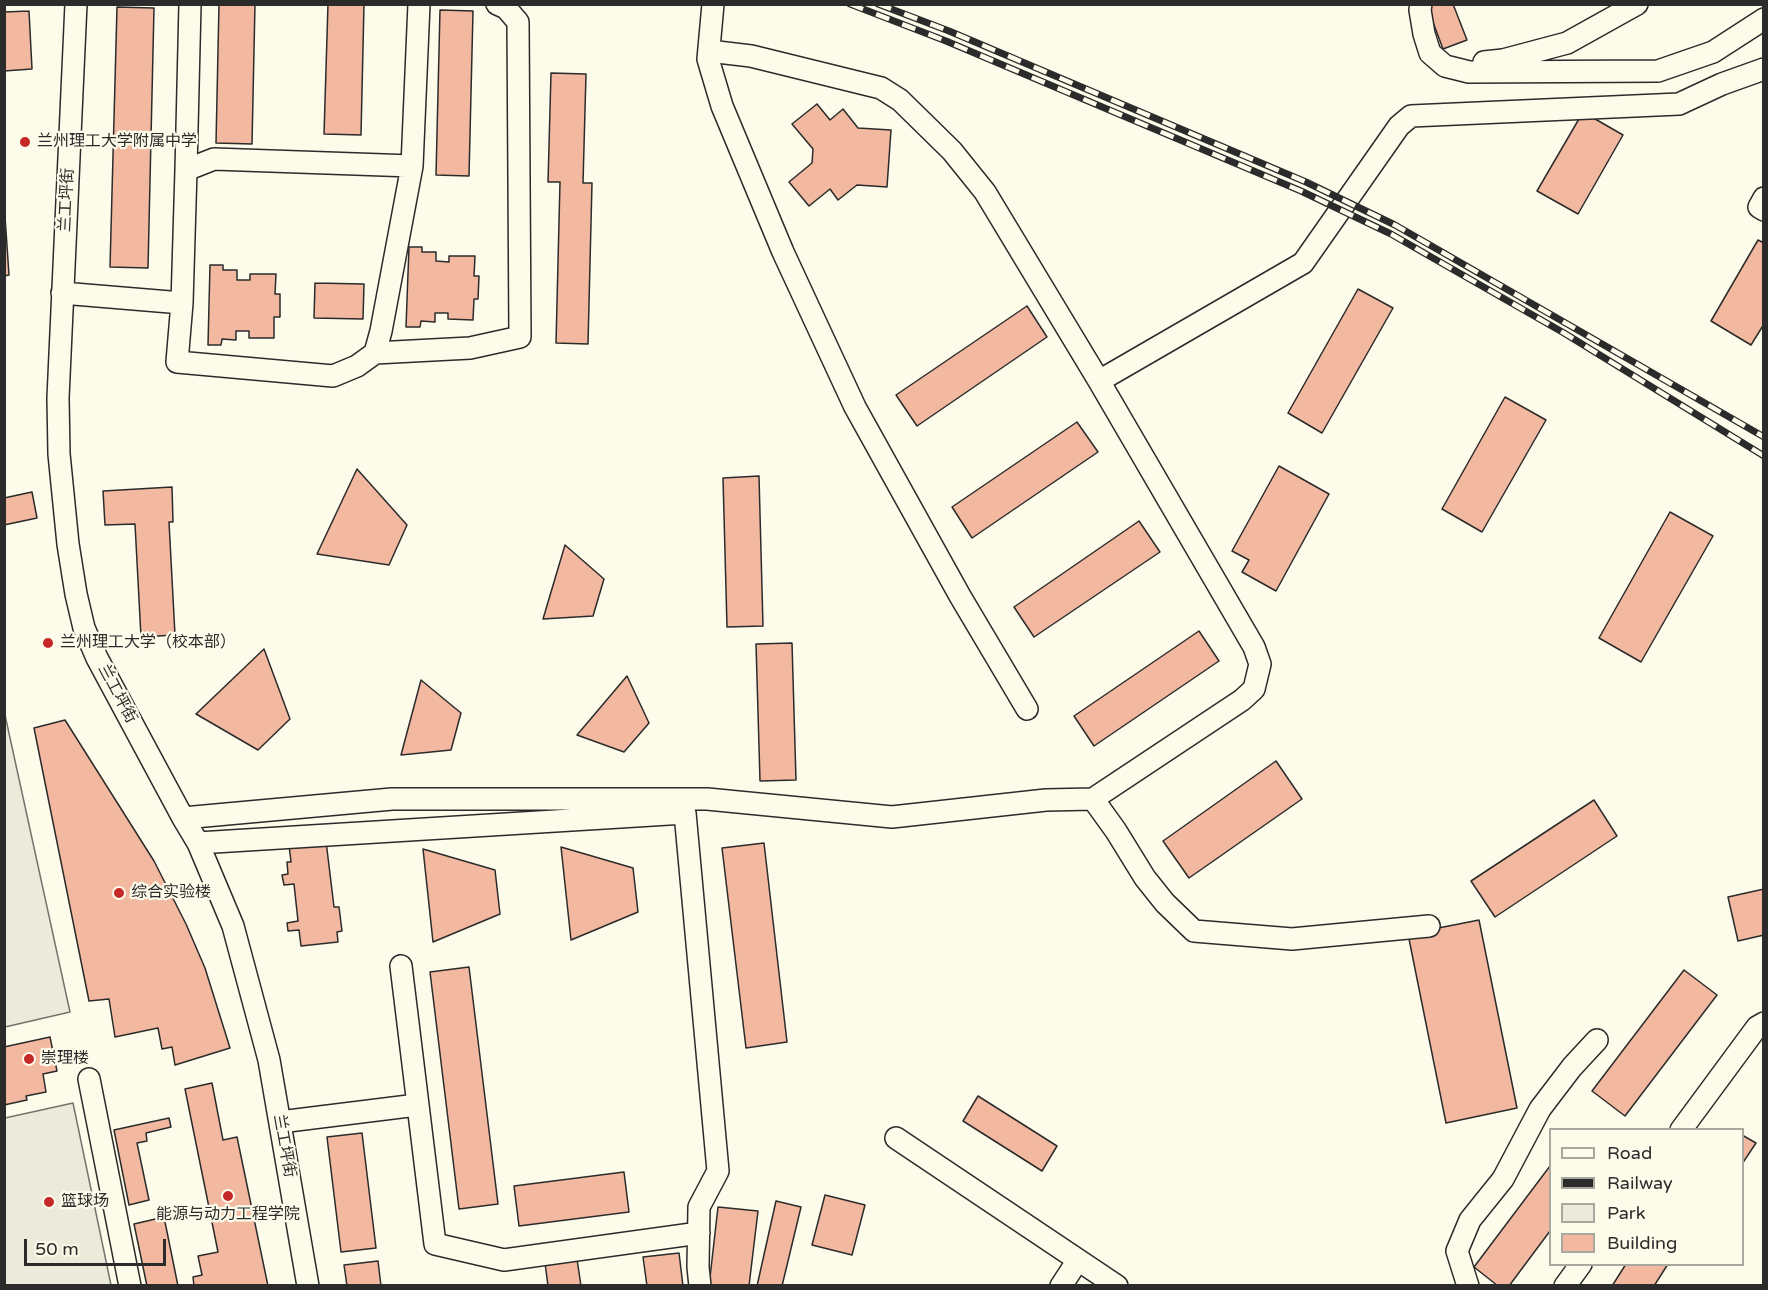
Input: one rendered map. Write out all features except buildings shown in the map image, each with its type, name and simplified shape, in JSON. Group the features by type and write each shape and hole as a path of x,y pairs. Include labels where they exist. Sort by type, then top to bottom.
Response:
{"street":[{"name":"兰工坪街","path":"76,4 58,398 59,454 68,544 76,594 84,628 97,658 198,843 233,926 270,1060 308,1286"},
{"path":"190,4 182,303 177,362 333,376 357,366 375,352 470,348 520,337 518,22 506,8 497,4"},
{"path":"375,352 412,166 419,4"},
{"path":"713,4 708,59 722,106 783,252 855,407 960,596 1027,709"},
{"path":"1421,4 1424,34 1430,54 1444,66 1469,72 1658,71 1713,52 1764,19"},
{"path":"1444,66 1503,60 1567,43 1636,4"},
{"path":"183,818 392,800 707,799 892,817 1046,800 1093,799 1242,700 1254,689 1260,664 1254,647 986,192 952,151 900,100 881,88 751,56 709,51"},
{"path":"1099,381 1303,263 1399,126 1411,116 1679,104 1722,84 1764,69"},
{"path":"186,170 214,159 412,166"},
{"path":"1764,198 1759,207 1764,210"},
{"path":"62,293 182,303"},
{"path":"1093,799 1145,878 1165,903 1194,931 1292,939 1429,926"},
{"path":"198,843 686,813 718,1171 699,1207 700,1286"},
{"path":"401,966 435,1244 504,1260 699,1233"},
{"path":"1682,1128 1757,1027 1764,1023"},
{"path":"1468,1286 1457,1251 1470,1220 1503,1179 1540,1109 1572,1067 1597,1040"},
{"path":"89,1079 130,1286"},
{"path":"280,1122 417,1105"},
{"path":"896,1138 1117,1286"},
{"path":"1061,1286 1078,1260"},
{"path":"1565,1286 1580,1266"}],"green space":[{"path":"5,715 70,1012 4,1027"},
{"name":"篮球场","path":"73,1103 111,1285 5,1285 5,1118"}],"railway":[{"path":"850,4 946,41 1301,191 1391,234 1564,333 1764,456"},
{"path":"878,4 949,31 1306,182 1395,225 1764,437"}],"place":[{"name":"兰州理工大学附属中学","path":"25,142"},
{"name":"兰州理工大学（校本部）","path":"48,643"},
{"name":"综合实验楼","path":"119,893"},
{"name":"崇理楼","path":"29,1059"},
{"name":"能源与动力工程学院","path":"228,1196"},
{"name":"篮球场","path":"49,1202"}]}
